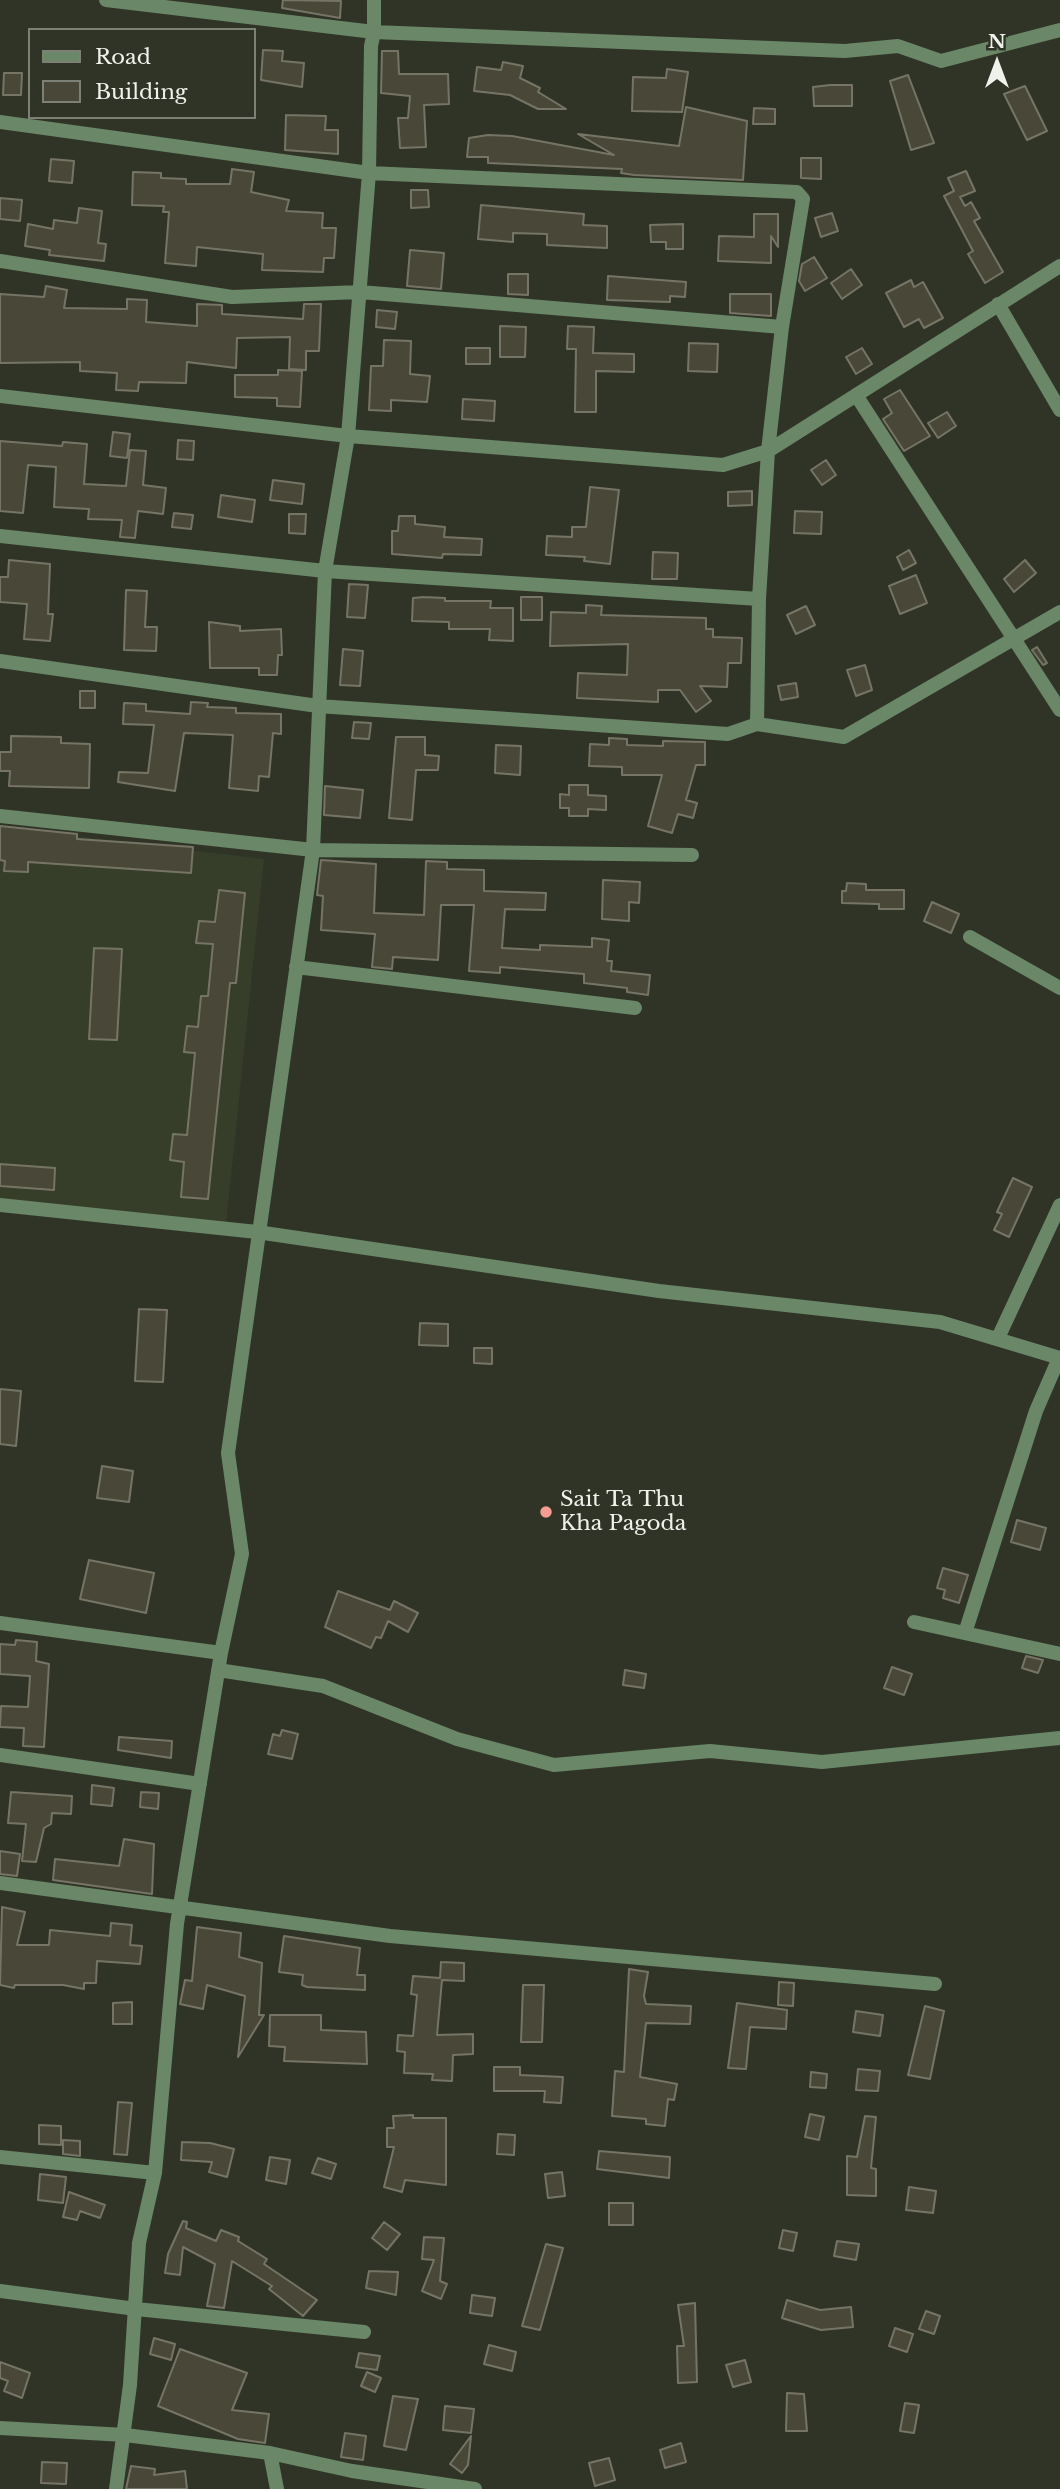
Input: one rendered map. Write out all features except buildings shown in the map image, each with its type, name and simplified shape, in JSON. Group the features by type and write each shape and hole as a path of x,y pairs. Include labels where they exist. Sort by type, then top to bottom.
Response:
{"street":[{"path":"106,0 374,32 845,51 898,46 941,61 1059,32"},
{"path":"116,2489 125,2435 139,2243 155,2173 180,1908 218,1670 242,1555 228,1453 257,1232 313,850 325,571 348,436 369,173 374,0"},
{"path":"0,122 369,173 797,191 803,199 782,327 768,452 759,599 757,724"},
{"path":"0,261 232,297 360,292 782,327"},
{"path":"0,396 348,436 723,465 768,452 1060,266"},
{"path":"998,304 1060,410"},
{"path":"856,395 1060,710"},
{"path":"0,536 325,571 759,599"},
{"path":"0,661 318,706 728,734 757,724 844,737 1060,612"},
{"path":"0,816 313,850 692,855"},
{"path":"970,937 1060,988"},
{"path":"296,967 635,1008"},
{"path":"0,1205 257,1232 659,1291 940,1322 1059,1358 1036,1411 965,1633"},
{"path":"998,1338 1028,1280 1060,1205"},
{"path":"914,1622 1060,1654"},
{"path":"0,1623 221,1653"},
{"path":"218,1670 323,1686 457,1738 554,1765 710,1751 822,1762 1060,1738"},
{"path":"0,1755 200,1784"},
{"path":"0,1883 390,1936 935,1984"},
{"path":"0,2157 155,2173"},
{"path":"0,2291 136,2309 364,2332"},
{"path":"0,2428 125,2435 270,2453 352,2471 475,2489"},
{"path":"270,2453 277,2489"}],"shaded area":[{"path":"0,827 264,859 226,1224 0,1199"}],"place":[{"name":"Sait Ta Thu Kha Pagoda","path":"546,1512"}]}
